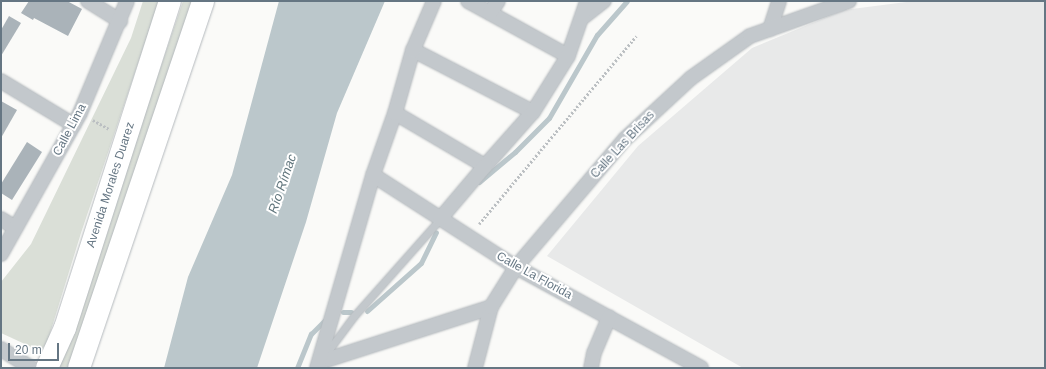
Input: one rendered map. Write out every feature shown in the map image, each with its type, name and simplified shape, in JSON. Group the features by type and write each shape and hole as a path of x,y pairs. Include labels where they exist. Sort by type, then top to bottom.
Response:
{"highway":[{"name":"Avenida Morales Duarez","path":"47,368 65,328 170,1"},
{"path":"79,368 203,1"}],"street":[{"path":"88,1 120,21"},
{"name":"Calle Lima","path":"1,254 77,119 120,21 127,1"},
{"path":"318,365 373,174 395,113 414,50 434,1"},
{"path":"468,1 494,7 568,56"},
{"path":"440,219 533,112 568,56 587,1"},
{"path":"582,18 604,1"},
{"path":"770,29 779,1"},
{"name":"Calle Las Brisas","path":"475,368 491,307 516,267 625,139 691,78 750,36 849,1"},
{"path":"414,50 533,112"},
{"path":"1,81 77,119"},
{"path":"395,113 485,166"},
{"name":"Calle La Florida","path":"373,174 516,267 701,368"},
{"path":"1,219 16,228"},
{"path":"318,365 491,307"},
{"path":"591,368 594,353 609,317"},
{"path":"1,349 32,368"}],"lane":[{"path":"318,365 354,316 440,219"}],"path":[{"path":"468,237 636,36"},
{"path":"77,119 126,139"}],"shaded area":[{"path":"143,1 159,1 81,233 47,343 40,351 1,333 1,282 31,244 131,38"},
{"path":"183,1 193,1 72,368 59,368"},
{"path":"914,1 1045,1 1045,368 743,368 547,256 638,146 752,48 844,10"}],"water":[{"name":"Río Rímac","path":"279,1 385,1 337,113 306,222 257,368 164,368 188,277 232,175"}],"building":[{"path":"29,1 67,1 82,9 68,36 34,18 33,20 21,13"},
{"path":"9,16 21,23 1,56 1,30"},
{"path":"1,101 17,110 1,138"},
{"path":"27,142 42,152 12,200 1,193 1,184"}],"waterway":[{"path":"479,182 515,152 549,118 597,35 627,1"},
{"path":"367,311 421,263 436,232"},
{"path":"343,312 351,312"},
{"path":"297,368 311,334 327,318"}]}
